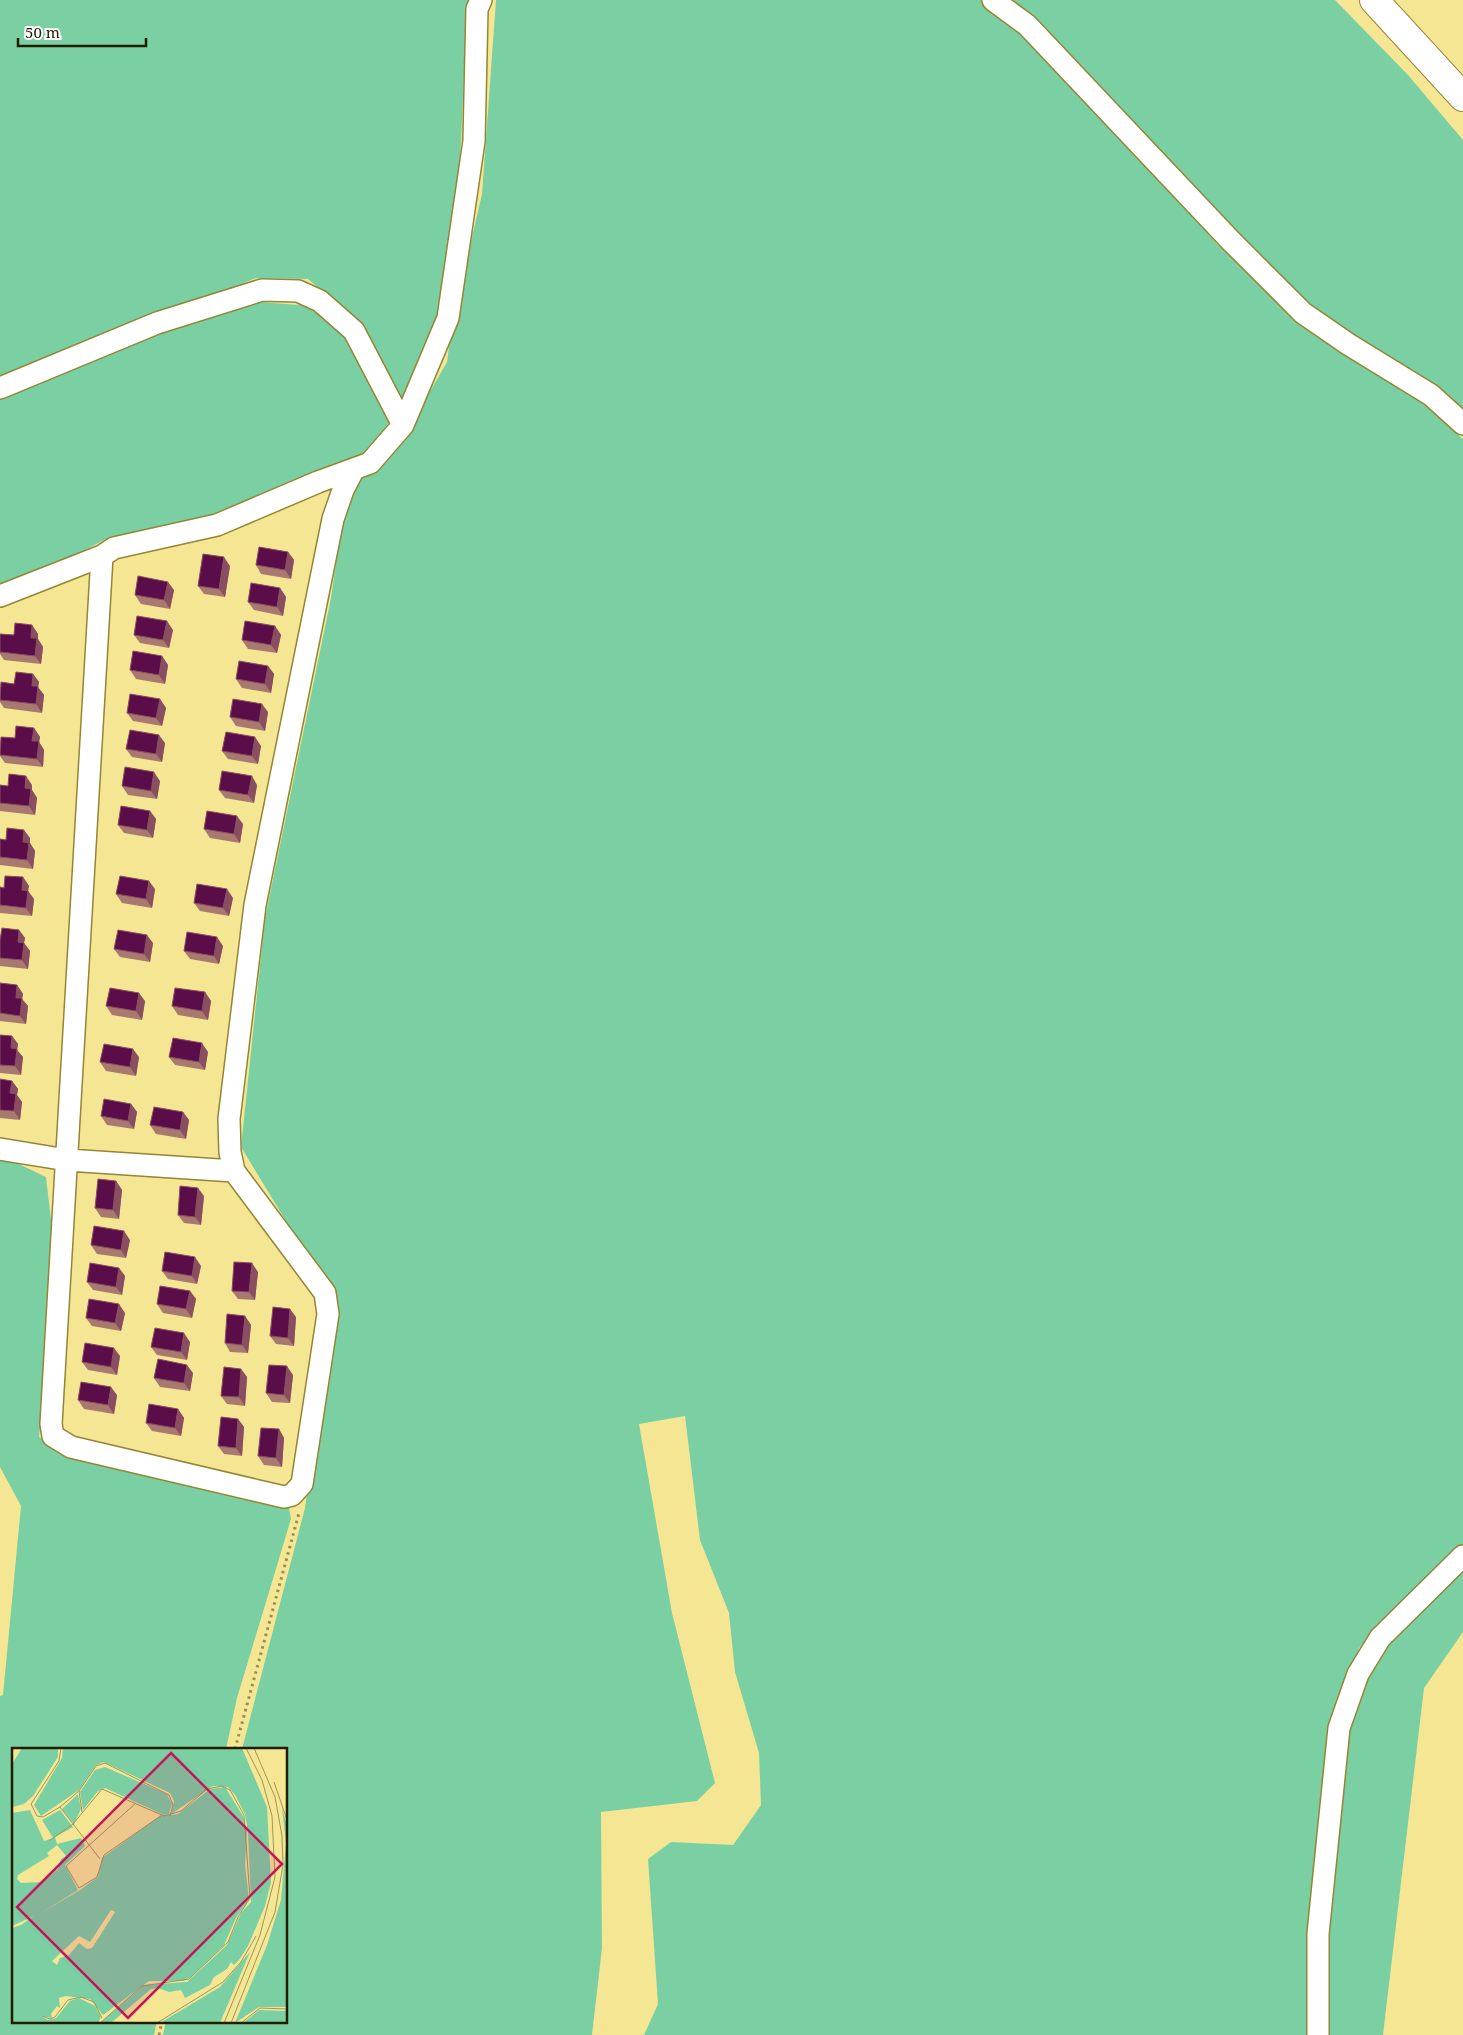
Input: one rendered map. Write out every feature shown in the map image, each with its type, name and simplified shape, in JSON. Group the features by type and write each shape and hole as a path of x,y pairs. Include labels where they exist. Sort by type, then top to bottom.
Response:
{"highway":[{"path":"1374,0 1463,97"}],"street":[{"path":"0,596 102,556 114,548 217,525 318,482 370,463 404,425 448,318 474,141 477,9 480,0"},
{"path":"993,0 1027,25 1224,234 1303,313 1348,344 1430,395 1463,424"},
{"path":"0,388 157,323 262,290 298,291 320,301 354,331 404,425"},
{"path":"102,556 51,1424 53,1436 71,1447 284,1497 292,1494 302,1484 328,1304 326,1293 234,1171 230,1152 229,1118 255,906 333,519 342,490 354,469"},
{"path":"0,1149 67,1160 234,1171"},
{"path":"1318,2035 1318,1934 1339,1728 1358,1674 1380,1638 1463,1556"}],"path":[{"path":"235,1748 299,1510 302,1484"},
{"path":"159,2035 162,2022"}],"green space":[{"path":"0,0 469,0 467,5 461,142 454,226 442,317 402,405 338,304 308,279 256,278 0,379"},
{"path":"496,0 982,0 1016,22 1218,245 1279,297 1363,361 1419,400 1463,439 1463,1545 1359,1648 1331,1721 1313,2035 644,2035 658,2004 648,1859 671,1842 733,1845 761,1805 759,1753 735,1672 729,1613 700,1540 685,1416 639,1424 672,1613 715,1783 697,1801 601,1812 602,1948 592,2035 163,2035 166,2022 288,2022 288,1748 242,1748 305,1508 334,1300 241,1147 265,918 331,598 346,494 354,482 408,429 447,362 452,323 482,194"},
{"path":"1005,0 1335,0 1408,75 1463,140 1463,416 1302,299"},
{"path":"249,301 311,306 343,328 390,421 363,459 210,518 108,538 58,564 0,586 0,400 169,326"},
{"path":"0,1158 6,1158 46,1177 52,1228 53,1299 39,1437 83,1461 289,1508 291,1519 237,1698 226,1748 12,1748 12,2022 157,2022 154,2035 0,2035 0,1696 3,1695 21,1506 0,1467"},
{"path":"1463,1564 1463,1632 1424,1688 1383,2035 1321,2035 1319,1986 1351,1709 1371,1661"}],"building":[{"path":"259,547 288,552 285,570 256,565"},
{"path":"203,554 224,557 219,589 198,586"},
{"path":"138,576 168,582 164,600 135,595"},
{"path":"251,583 280,588 277,607 248,602"},
{"path":"137,616 167,621 163,640 134,635"},
{"path":"245,621 275,626 271,645 242,640"},
{"path":"15,623 32,625 31,638 37,638 35,656 0,652 0,634 14,635"},
{"path":"133,651 162,656 159,675 130,670"},
{"path":"239,661 268,666 265,684 236,679"},
{"path":"16,672 33,674 32,686 38,686 36,704 0,700 1,682 14,684"},
{"path":"130,694 160,699 156,718 127,713"},
{"path":"233,699 262,704 259,722 230,717"},
{"path":"16,726 34,728 32,741 39,741 37,759 0,755 1,737 15,738"},
{"path":"130,730 159,735 156,754 126,749"},
{"path":"226,732 255,737 252,756 222,751"},
{"path":"125,767 154,772 151,791 122,786"},
{"path":"222,771 252,776 248,795 219,790"},
{"path":"9,774 26,776 25,788 31,789 29,806 0,803 0,785 8,786"},
{"path":"121,806 150,811 147,830 118,825"},
{"path":"207,811 237,816 234,834 204,829"},
{"path":"7,828 24,830 23,842 29,843 27,860 0,857 0,839 6,840"},
{"path":"5,876 23,877 22,890 28,891 26,908 0,905 0,887 4,888"},
{"path":"120,876 149,881 146,899 116,894"},
{"path":"197,884 227,889 223,908 194,903"},
{"path":"2,928 19,930 18,942 24,943 22,960 0,958"},
{"path":"118,930 147,935 144,954 114,949"},
{"path":"187,932 217,937 214,956 184,951"},
{"path":"0,983 17,985 16,998 22,998 20,1016 0,1013"},
{"path":"110,988 139,993 136,1011 106,1006"},
{"path":"175,988 205,992 202,1011 172,1006"},
{"path":"0,1035 12,1036 11,1048 17,1049 15,1066 0,1065"},
{"path":"173,1038 202,1043 199,1062 169,1057"},
{"path":"104,1044 133,1049 130,1067 100,1062"},
{"path":"0,1079 12,1081 10,1093 16,1094 14,1111 0,1110"},
{"path":"104,1099 131,1104 128,1121 101,1116"},
{"path":"154,1107 183,1112 180,1130 150,1125"},
{"path":"98,1179 116,1181 113,1210 95,1208"},
{"path":"180,1186 198,1188 195,1217 178,1215"},
{"path":"94,1226 124,1231 121,1250 91,1245"},
{"path":"165,1252 195,1257 192,1276 162,1271"},
{"path":"234,1262 252,1263 249,1292 232,1291"},
{"path":"90,1263 119,1268 116,1287 87,1282"},
{"path":"160,1286 190,1291 186,1309 157,1304"},
{"path":"89,1299 119,1304 115,1323 86,1318"},
{"path":"273,1307 290,1309 288,1338 270,1336"},
{"path":"227,1314 245,1316 242,1345 225,1343"},
{"path":"155,1328 184,1333 181,1352 151,1347"},
{"path":"85,1343 114,1348 111,1367 82,1362"},
{"path":"158,1359 187,1365 184,1383 154,1378"},
{"path":"269,1365 287,1366 284,1395 266,1393"},
{"path":"224,1367 241,1369 239,1397 221,1396"},
{"path":"81,1382 111,1387 108,1405 78,1400"},
{"path":"149,1404 178,1409 175,1428 146,1423"},
{"path":"221,1417 238,1419 236,1448 218,1446"},
{"path":"261,1428 279,1429 276,1458 258,1456"}]}
